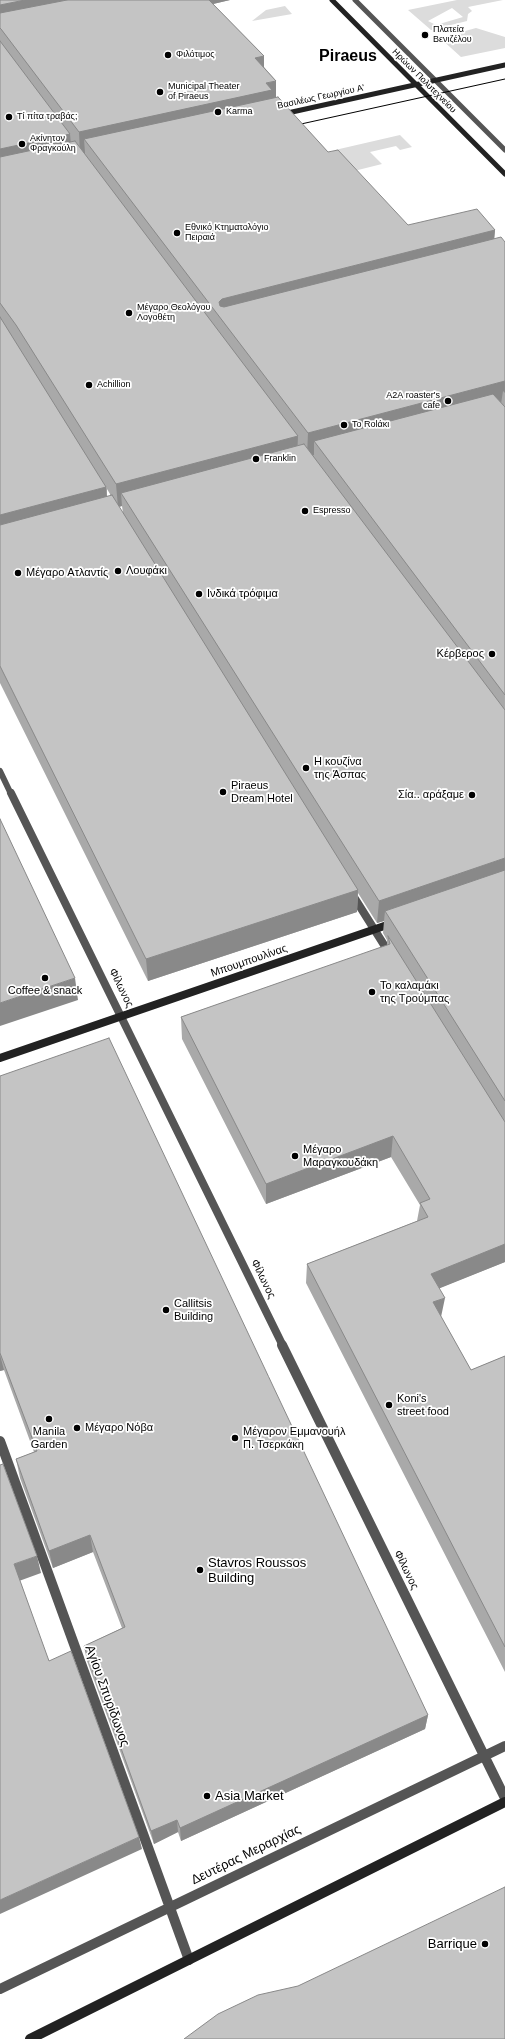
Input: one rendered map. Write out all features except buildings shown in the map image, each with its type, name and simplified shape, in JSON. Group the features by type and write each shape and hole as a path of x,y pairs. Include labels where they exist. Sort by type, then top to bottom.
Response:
{"main road":[{"name":"Ηρώων Πολυτεχνείου","path":"332,0 505,174"},
{"name":"Βασιλέως Γεωργίου Α'","path":"277,115 505,65"},
{"name":"Μπουμπουλίνας","path":"0,1058 404,919"},
{"path":"30,2039 505,1802"}],"street":[{"name":"Ηρώων Πολυτεχνείου","path":"355,0 434,81 505,150"},
{"name":"Φίλωνος","path":"0,771 505,1798"},
{"path":"346,884 396,963"},
{"name":"Αγίου Σπυρίδωνος","path":"0,1441 189,1960"},
{"name":"Δευτέρας Μεραρχίας","path":"0,1989 505,1746"}],"shaded area":[{"path":"457,0 503,0 468,7 472,11 468,14 467,21 431,30 408,10","holes":["452,8 463,17 436,25 428,21"]},
{"path":"285,6 292,14 252,21 266,10"},
{"path":"476,28 505,37 505,48 461,57 440,38"},
{"path":"400,135 412,147 400,150 396,146 370,152 382,164 354,171 335,150"}],"tram line":[{"path":"292,126 505,79"}],"place":[{"name":"Πλατεία Βενιζέλου","path":"425,35"},
{"name":"Φιλότιμος","path":"168,55"},
{"name":"Municipal Theater of Piraeus","path":"160,92"},
{"name":"Karma","path":"218,112"},
{"name":"Τί πίτα τραβάς;","path":"9,117"},
{"name":"Ακίνητον Φραγκούλη","path":"22,144"},
{"name":"Εθνικό Κτηματολόγιο Πειραιά","path":"177,233"},
{"name":"Μέγαρο Θεολόγου Λογοθέτη","path":"129,313"},
{"name":"Achillion","path":"89,385"},
{"name":"A2A roaster's cafe","path":"448,401"},
{"name":"Το Rolάκι","path":"344,425"},
{"name":"Franklin","path":"256,459"},
{"name":"Espresso","path":"305,511"},
{"name":"Λουφάκι","path":"118,571"},
{"name":"Μέγαρο Ατλαντίς","path":"18,573"},
{"name":"Ινδικά τρόφιμα","path":"199,594"},
{"name":"Κέρβερος","path":"492,654"},
{"name":"Η κουζίνα της Άσπας","path":"306,768"},
{"name":"Piraeus Dream Hotel","path":"223,792"},
{"name":"Σία.. αράξαμε","path":"472,795"},
{"name":"Coffee & snack","path":"45,978"},
{"name":"Το καλαμάκι της Τρούμπας","path":"372,992"},
{"name":"Μέγαρο Μαραγκουδάκη","path":"295,1156"},
{"name":"Callitsis Building","path":"166,1310"},
{"name":"Koni's street food","path":"389,1405"},
{"name":"Manila Garden","path":"49,1419"},
{"name":"Μέγαρο Νόβα","path":"77,1428"},
{"name":"Μέγαρον Εμμανουήλ Π. Τσερκάκη","path":"235,1438"},
{"name":"Stavros Roussos Building","path":"200,1570"},
{"name":"Asia Market","path":"207,1796"},
{"name":"Barrique","path":"485,1944"}],"district":[{"name":"Piraeus","path":"348,57"}]}
